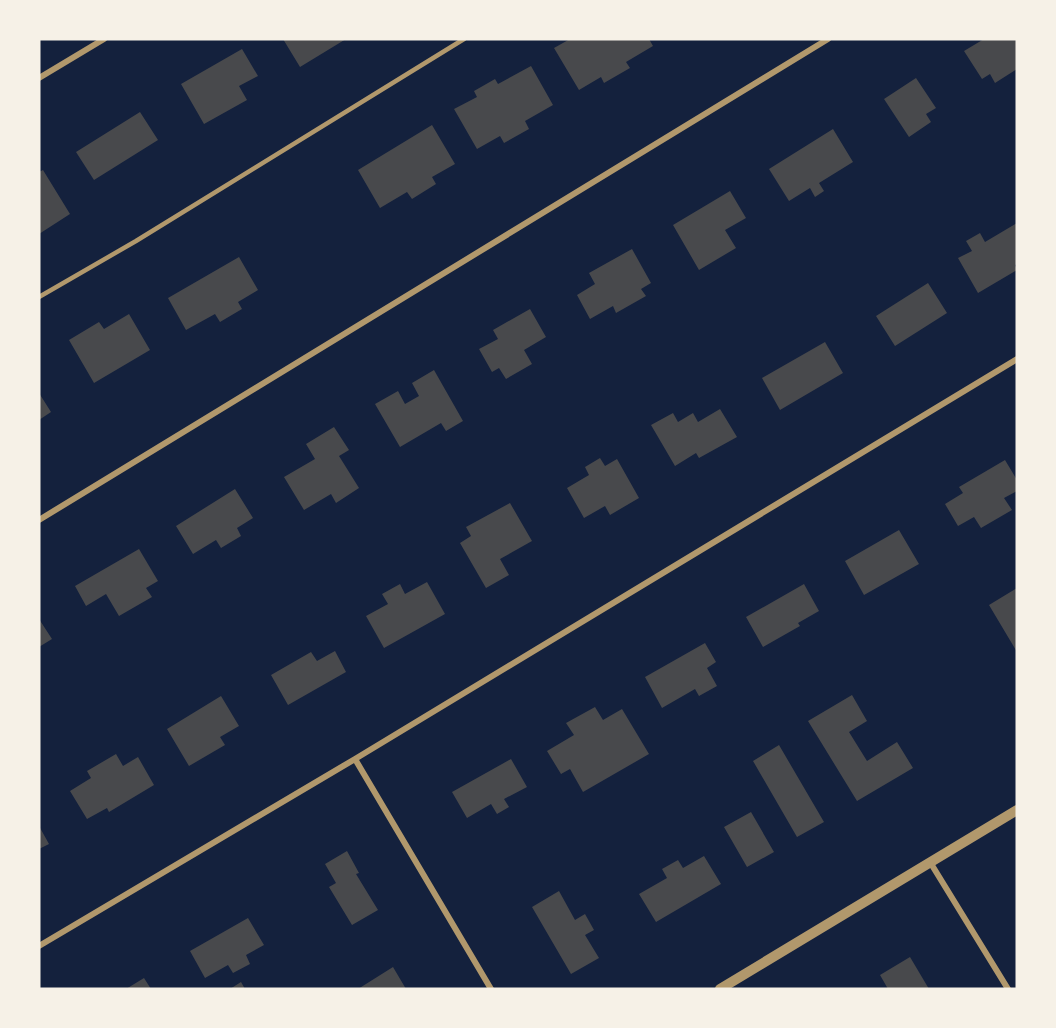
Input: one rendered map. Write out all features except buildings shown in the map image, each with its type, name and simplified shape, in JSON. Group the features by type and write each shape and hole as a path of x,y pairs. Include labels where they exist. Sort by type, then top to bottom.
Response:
{"street":[{"path":"39,78 104,39"},
{"path":"39,520 828,39"},
{"path":"39,946 355,759 1017,359"},
{"path":"355,759 491,989"},
{"path":"720,989 1017,810"},
{"path":"930,862 1008,989"}],"lane":[{"path":"39,297 136,241 464,39"}]}
